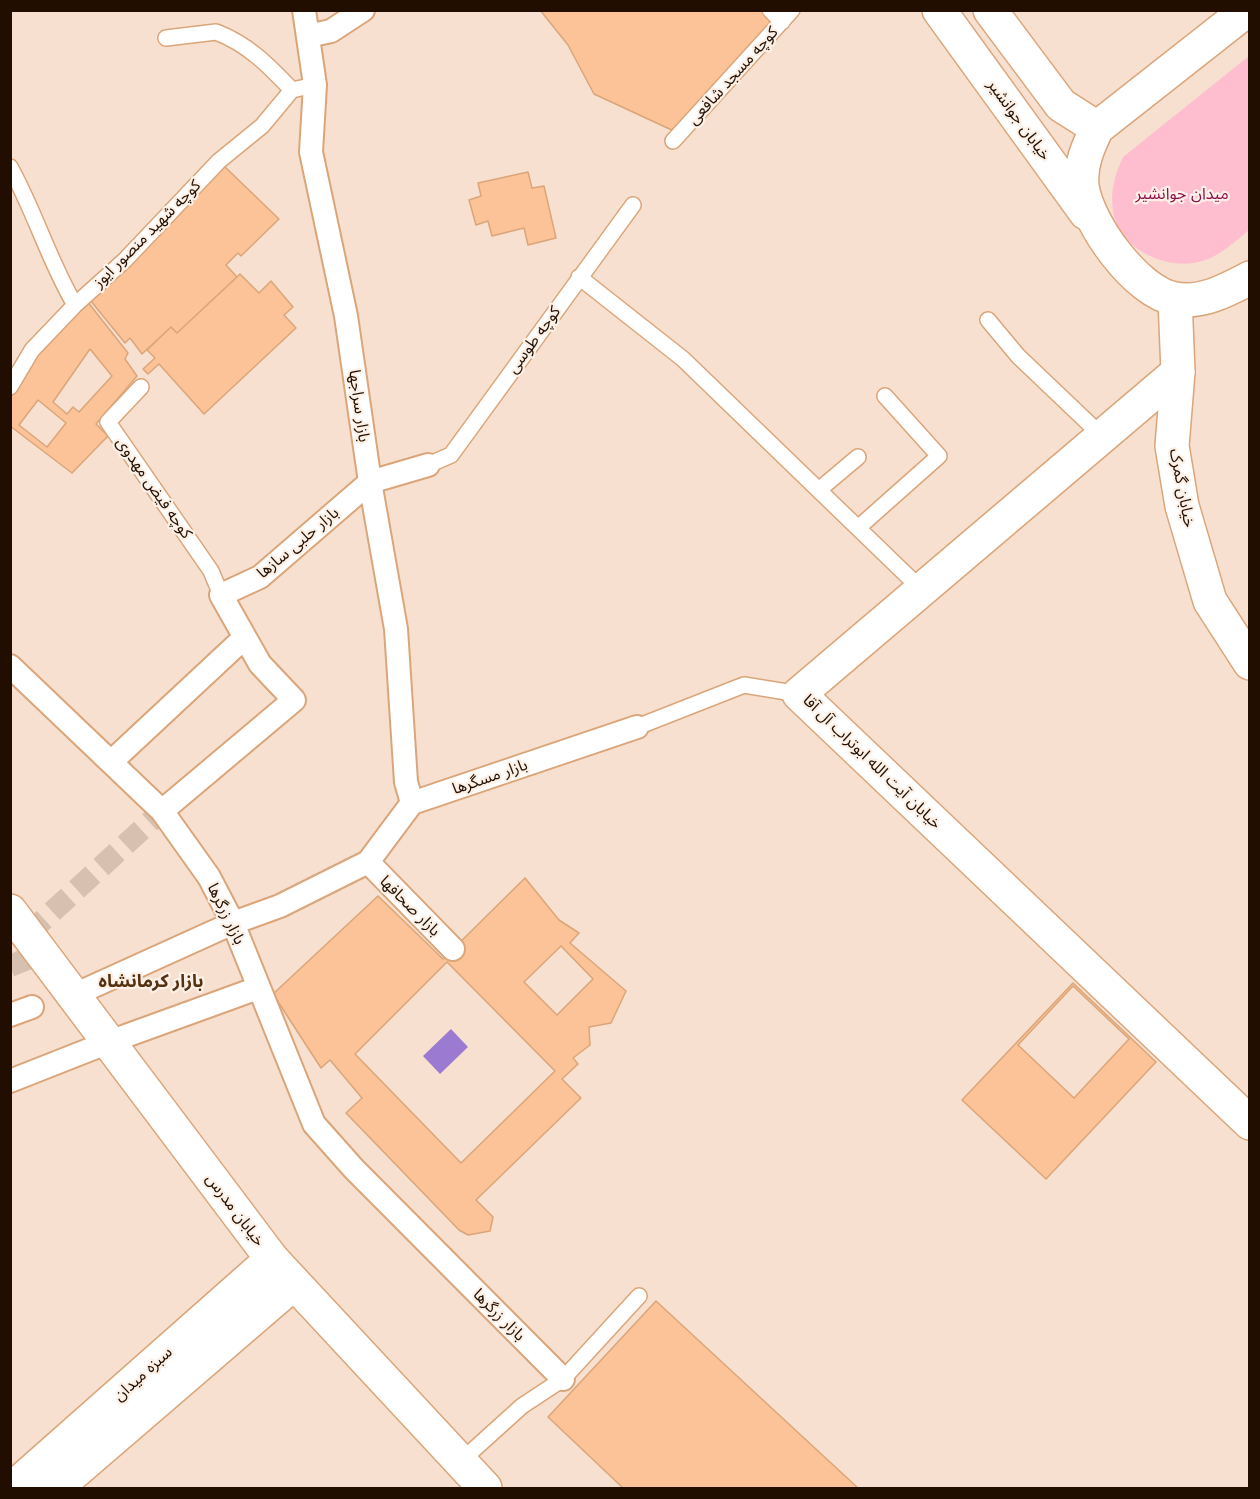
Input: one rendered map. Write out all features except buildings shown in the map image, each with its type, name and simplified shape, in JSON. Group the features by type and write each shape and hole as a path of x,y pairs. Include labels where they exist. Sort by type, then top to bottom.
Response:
{"main road":[{"name":"خیابان جوانشیر","path":"939,10 1098,229"},
{"path":"990,10 1061,105 1097,128"},
{"path":"1238,13 1097,128 1084,157 1082,186 1098,229 1120,260 1146,284 1175,299 1216,296 1250,278"},
{"name":"خیابان گمرک","path":"1175,299 1178,372 1172,446 1182,506 1210,601 1250,663"},
{"name":"خیابان آیت الله ابوتراب آل آقا","path":"1178,372 799,694 1250,1123"},
{"name":"خیابان مدرس","path":"10,911 272,1259 485,1488"},
{"name":"سبزه میدان","path":"13,1488 272,1259"},
{"name":"سبزه میدان","path":"56,1488 293,1284"},
{"path":"230,1297 251,1321"}],"street":[{"name":"بازار سراجها","path":"304,10 315,85 310,152 346,316 370,482 396,629 406,782 412,803"},
{"path":"308,36 331,31 363,10"},
{"path":"370,482 428,465"},
{"name":"بازار حلبی سازها","path":"221,595 260,577 370,482"},
{"path":"162,811 294,700 260,664 221,595"},
{"path":"111,762 244,638"},
{"name":"بازار زرگرها","path":"10,666 162,811 209,878 233,923 314,1124 386,1201 563,1379"},
{"name":"بازار مسگرها","path":"412,803 637,727"},
{"path":"74,995 233,923 280,906 368,862 412,803"},
{"name":"بازار صحافها","path":"368,862 453,949"},
{"path":"10,1081 258,988"}],"lane":[{"path":"770,10 787,16"},
{"name":"کوچه مسجد شافعی","path":"674,141 787,16"},
{"path":"166,39 216,32 264,60 292,90 315,85"},
{"name":"کوچه شهید منصور ایوز","path":"10,387 32,350 75,305 125,260 219,161 262,126 292,90"},
{"path":"10,167 38,225 60,280 75,305"},
{"name":"کوچه طوسی","path":"428,465 451,455 633,205"},
{"path":"579,277 683,359 820,489 921,590"},
{"path":"988,320 1018,356 1102,436"},
{"name":"کوچه فیض مهدوی","path":"141,387 108,422 211,571 221,595"},
{"path":"859,527 939,456 885,396"},
{"path":"820,489 858,457"},
{"path":"637,727 744,685 799,694"},
{"path":"460,1462 522,1406 563,1379 639,1296"}],"green space":[{"name":"میدان جوانشیر","path":"1249,56 1249,230 1217,254 1194,263 1168,262 1143,252 1123,235 1113,211 1114,183 1123,157"}],"shaded area":[{"path":"451,1029 468,1047 440,1074 423,1056"}],"tunnel":[{"path":"28,934 162,811"},
{"path":"10,966 42,953"}],"district":[{"name":"بازار کرمانشاه","path":"151,982"}]}
